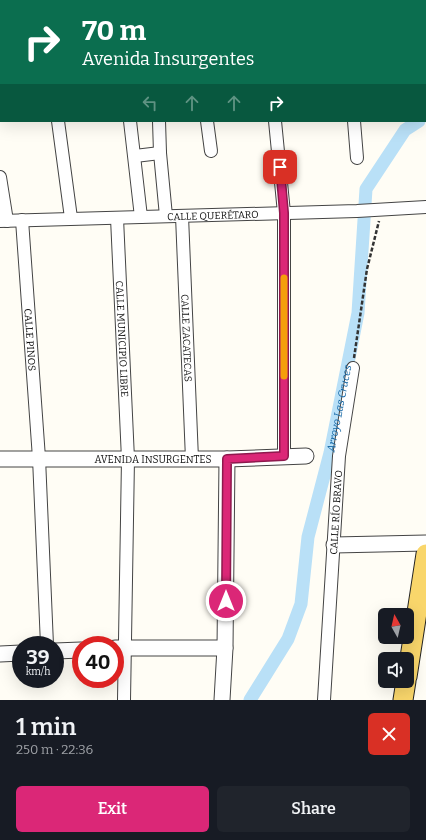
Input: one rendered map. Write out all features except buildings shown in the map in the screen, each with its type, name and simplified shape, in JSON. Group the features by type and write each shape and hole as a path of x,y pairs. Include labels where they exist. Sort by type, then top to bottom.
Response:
{"main road":[{"path":"411,652 426,554"},
{"path":"403,700 405,688"}],"street":[{"path":"58,122 72,218"},
{"path":"130,122 141,217"},
{"path":"159,122 160,153 166,216"},
{"path":"207,122 210,151"},
{"path":"275,122 284,213 284,456"},
{"path":"354,122 357,158"},
{"path":"135,156 160,153"},
{"path":"0,177 3,221"},
{"name":"CALLE QUERÉTARO","path":"3,221 357,211 426,207"},
{"name":"CALLE ZACATECAS","path":"182,216 192,459"},
{"name":"CALLE MUNICIPIO LIBRE","path":"117,218 128,459 121,636"},
{"name":"CALLE PINOS","path":"22,220 39,458 47,636"},
{"name":"CALLE RÍO BRAVO","path":"324,700 339,456 353,368"},
{"name":"AVENIDA INSURGENTES","path":"0,459 227,459 306,456"},
{"path":"222,700 226,648 227,459"},
{"path":"334,545 426,543"},
{"path":"124,648 226,648"},
{"path":"0,654 12,653"},
{"name":"CALLE MUNICIPIO LIBRE","path":"123,688 124,700"}],"path":[{"path":"353,368 367,269 379,209"}],"waterway":[{"name":"Arroyo Las Cruces","path":"250,700 288,639 301,604 308,537 330,453 358,313 366,189 405,130 417,122"}],"slow traffic":[{"path":"284,278 284,376"}],"route":[{"path":"226,601 227,459 284,456 284,213 280,167"}]}
